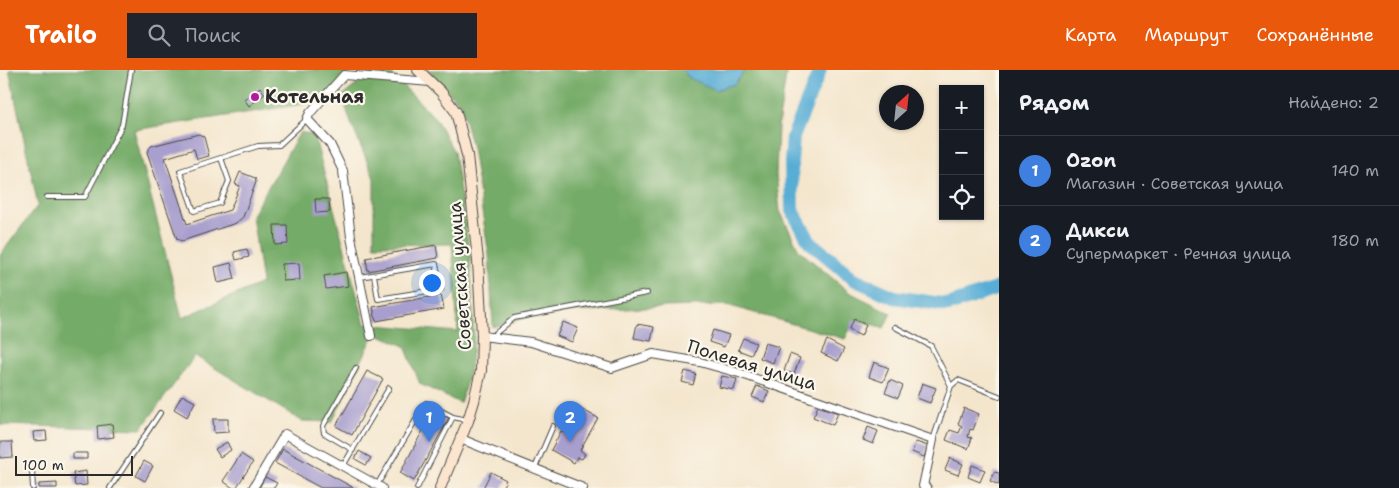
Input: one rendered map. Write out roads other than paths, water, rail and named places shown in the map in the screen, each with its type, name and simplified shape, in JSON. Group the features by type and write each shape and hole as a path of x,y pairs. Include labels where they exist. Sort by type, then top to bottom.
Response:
{"main road":[{"name":"Советская улица","path":"418,70 441,92 456,112 466,156 487,336 481,371 468,421 440,488"}],"street":[{"path":"370,336 351,236 343,171 330,144 307,119 310,113 344,75 431,82"},
{"name":"Полевая улица","path":"487,336 531,342 612,368 653,354 700,362 739,373 933,440"},
{"path":"253,488 285,434 380,487"},
{"path":"461,439 583,488"},
{"path":"924,487 933,440"}],"lane":[{"path":"47,198 85,197 122,125 131,70"},
{"path":"221,158 229,181 220,203 194,211 180,171 258,146 279,145 307,119"},
{"path":"359,278 374,275 436,264 440,289 378,299 374,275"},
{"path":"487,336 514,318 647,293"},
{"path":"895,326 931,346 951,386"},
{"path":"353,450 324,433 322,426 356,368"},
{"path":"933,440 951,386 958,380 999,396"},
{"path":"343,466 389,388"},
{"path":"380,487 426,403 453,417 468,421"},
{"path":"110,488 160,413"},
{"path":"417,488 453,417"},
{"path":"535,468 553,426"},
{"path":"32,471 33,488"}],"water":[{"path":"683,70 745,70 735,84 716,90 689,78"}],"waterway":[{"path":"820,70 793,137 791,162 792,210 810,242 854,279 894,297 948,305 999,288"}],"place":[{"name":"Котельная","path":"255,97"},
{"name":"Ozon","path":"429,442"},
{"name":"Дикси","path":"570,442"}]}
